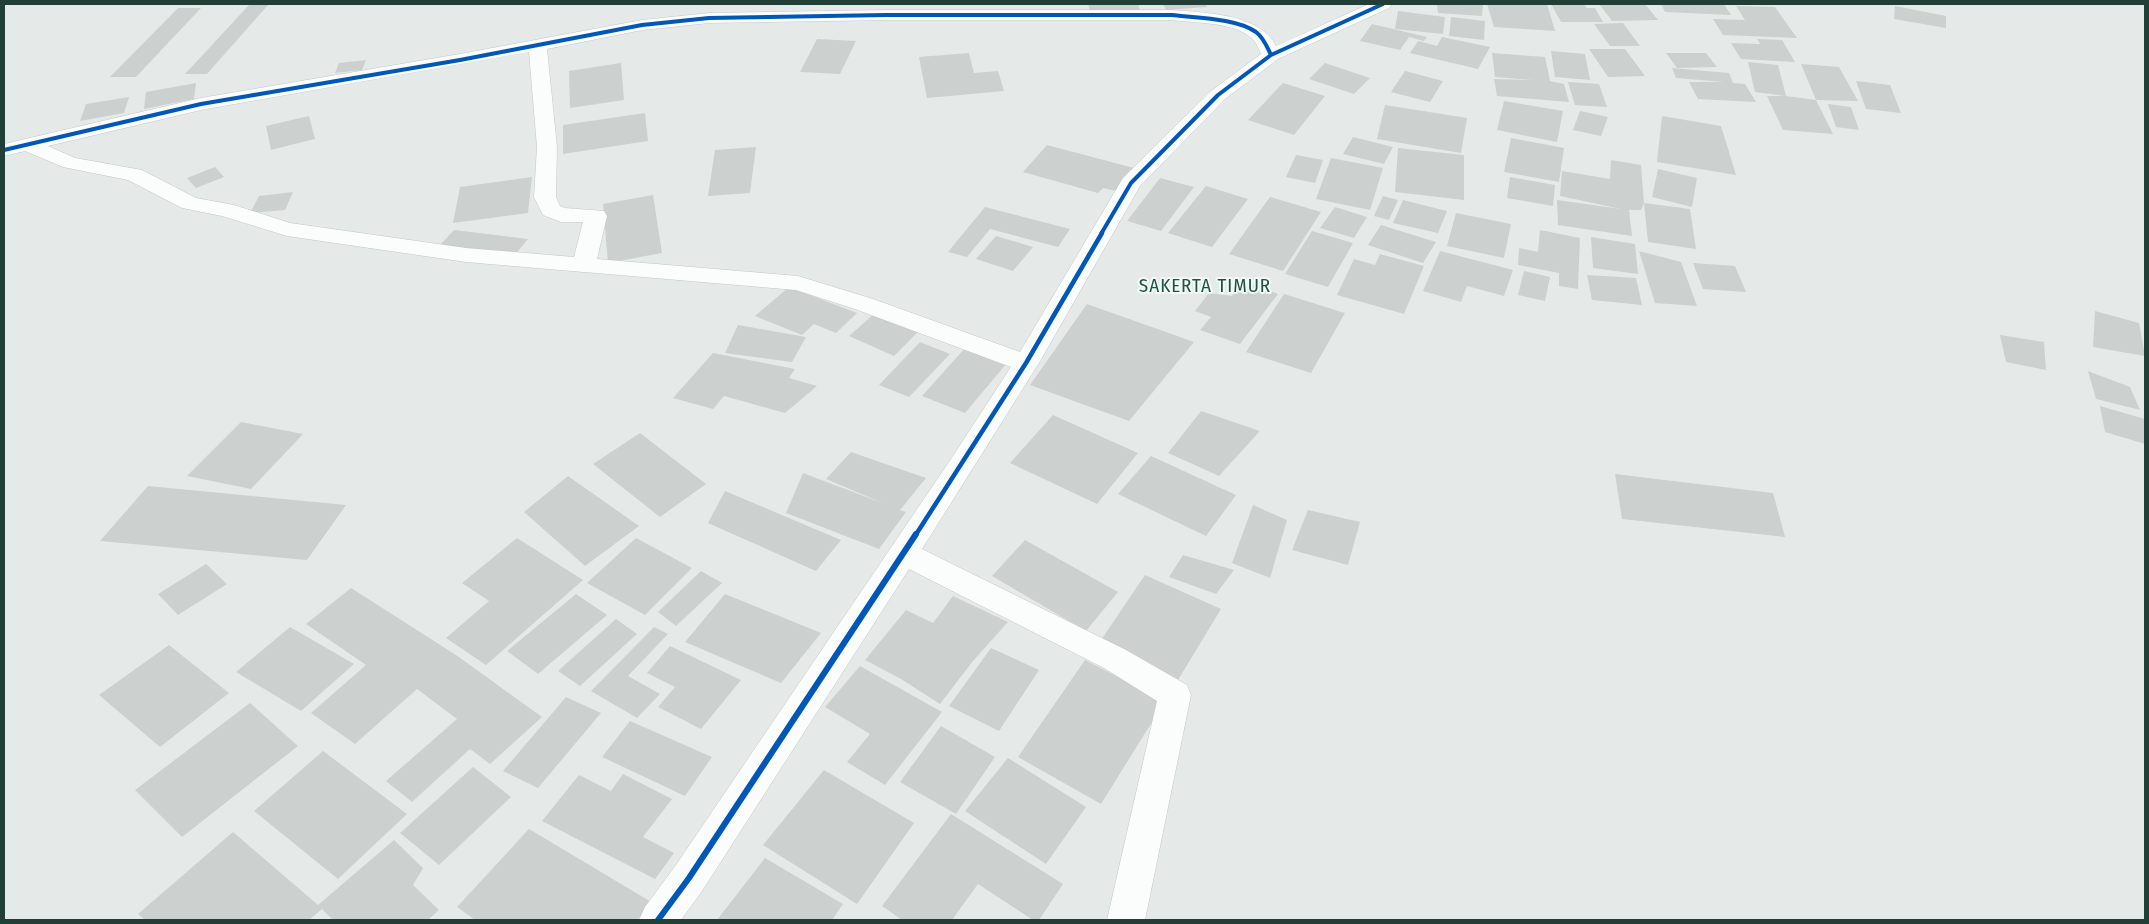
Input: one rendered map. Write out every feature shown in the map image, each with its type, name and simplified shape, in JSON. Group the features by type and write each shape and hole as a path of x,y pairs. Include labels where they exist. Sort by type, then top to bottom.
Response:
{"street":[{"path":"1232,4 1272,37 1268,48"},
{"path":"658,920 689,878 905,554 1026,363 1131,183 1218,95 1268,48 1383,4"},
{"path":"4,150 202,104 538,46 642,25 709,18 978,9 1172,14 1219,20 1240,25 1256,32 1268,48"},
{"path":"538,46 547,147 545,197 551,210 561,215 596,216 584,264"},
{"path":"28,145 70,163 134,175 190,203 226,210 287,229 466,255 798,283 864,304 1026,363"},
{"path":"905,554 1115,659 1175,695 1126,920"}],"building":[{"path":"269,4 207,74 185,74 249,5"},
{"path":"1088,4 1138,4 1140,10 1090,12"},
{"path":"1163,4 1206,4 1207,7 1166,10"},
{"path":"1437,4 1483,4 1482,16 1438,13"},
{"path":"1487,4 1547,4 1555,31 1494,27"},
{"path":"1551,4 1584,4 1587,8 1595,8 1603,22 1561,22"},
{"path":"1599,4 1645,4 1658,20 1612,21"},
{"path":"1661,4 1724,4 1731,15 1665,12"},
{"path":"1736,6 1775,7 1797,38 1723,35 1713,19 1745,20"},
{"path":"1895,6 1946,16 1946,28 1894,19"},
{"path":"178,8 201,8 136,77 110,77"},
{"path":"1398,11 1445,17 1443,34 1395,29"},
{"path":"1451,17 1485,21 1484,40 1449,36"},
{"path":"1623,23 1640,46 1610,46 1594,24"},
{"path":"1372,24 1427,37 1424,41 1409,37 1400,50 1360,41"},
{"path":"1442,37 1490,47 1478,69 1410,53 1418,41 1437,46"},
{"path":"817,39 856,41 840,74 800,72"},
{"path":"1757,39 1782,40 1795,62 1741,59 1731,43 1760,44"},
{"path":"1589,49 1625,49 1645,76 1608,77"},
{"path":"1551,51 1585,54 1590,80 1555,77"},
{"path":"969,53 974,73 998,71 1004,91 927,98 919,57"},
{"path":"1492,53 1545,57 1550,81 1564,84 1569,102 1497,96 1494,79 1533,80 1495,77"},
{"path":"1666,53 1706,53 1717,67 1677,68"},
{"path":"366,60 362,70 335,73 339,63"},
{"path":"1748,62 1778,65 1786,96 1755,92"},
{"path":"621,63 624,100 570,108 569,71"},
{"path":"1325,63 1370,78 1354,94 1309,79"},
{"path":"1801,64 1839,67 1858,101 1816,100"},
{"path":"1672,68 1729,73 1733,83 1745,84 1756,102 1698,99 1689,82 1724,82 1676,78"},
{"path":"1405,71 1443,81 1430,102 1391,92"},
{"path":"1856,81 1890,85 1901,113 1866,109"},
{"path":"1568,82 1599,84 1607,107 1575,105"},
{"path":"196,83 194,99 144,109 146,92"},
{"path":"1283,83 1325,96 1294,135 1248,120"},
{"path":"1767,96 1786,96 1816,100 1833,134 1783,130"},
{"path":"129,97 124,113 80,121 86,104"},
{"path":"1504,101 1563,111 1557,142 1497,130"},
{"path":"1828,104 1851,107 1859,130 1836,127"},
{"path":"1385,105 1467,118 1461,153 1377,139"},
{"path":"1580,111 1608,117 1601,136 1573,130"},
{"path":"645,113 648,141 563,154 563,125"},
{"path":"309,116 315,139 271,150 266,126"},
{"path":"1662,116 1721,126 1736,175 1657,162"},
{"path":"1353,137 1393,147 1384,164 1343,154"},
{"path":"1511,138 1564,148 1559,182 1504,172"},
{"path":"1047,145 1134,168 1116,191 1103,188 1098,193 1023,172"},
{"path":"756,147 750,193 708,196 715,150"},
{"path":"1398,148 1464,155 1464,200 1395,192"},
{"path":"1296,155 1323,160 1315,183 1286,177"},
{"path":"1331,158 1383,168 1370,210 1316,199"},
{"path":"1611,160 1641,165 1644,203 1641,210 1629,210 1632,236 1558,225 1557,200 1621,209 1560,196 1562,171 1610,179"},
{"path":"215,167 224,177 196,188 187,178"},
{"path":"1658,169 1697,178 1692,207 1652,197"},
{"path":"532,177 528,213 453,223 460,187"},
{"path":"1510,177 1555,185 1553,206 1507,198"},
{"path":"1160,178 1194,187 1161,231 1127,221"},
{"path":"1206,186 1248,199 1212,247 1168,233"},
{"path":"293,192 285,210 250,213 259,196"},
{"path":"653,195 662,253 608,263 603,204"},
{"path":"1383,196 1398,200 1389,220 1374,216"},
{"path":"1270,197 1321,212 1283,271 1229,254"},
{"path":"1403,200 1447,211 1438,233 1393,223"},
{"path":"1644,203 1690,209 1696,249 1648,242"},
{"path":"985,207 1070,229 1058,247 990,229 967,257 948,252"},
{"path":"1335,207 1367,217 1354,238 1320,228"},
{"path":"1456,213 1511,224 1504,258 1447,246"},
{"path":"1381,225 1436,242 1423,263 1368,245"},
{"path":"454,230 528,239 514,256 438,247"},
{"path":"1540,230 1580,238 1578,289 1559,286 1559,273 1518,265 1519,248 1538,252"},
{"path":"1312,231 1353,243 1328,287 1285,274"},
{"path":"996,236 1033,247 1013,271 976,259"},
{"path":"1591,237 1635,244 1638,274 1593,268"},
{"path":"1440,251 1513,270 1504,296 1467,286 1461,302 1423,291"},
{"path":"1639,251 1681,262 1697,306 1655,303"},
{"path":"1380,254 1424,266 1404,314 1337,295 1354,259 1375,265"},
{"path":"1693,263 1735,266 1746,292 1703,289"},
{"path":"1524,271 1550,277 1545,301 1518,295"},
{"path":"1587,275 1636,278 1642,305 1592,300"},
{"path":"1244,281 1278,294 1240,344 1200,330 1211,317 1195,311 1209,293 1232,296"},
{"path":"789,287 857,313 836,333 814,324 802,335 755,316"},
{"path":"1284,294 1345,313 1311,373 1246,352"},
{"path":"1087,304 1194,342 1129,421 1030,385"},
{"path":"2095,311 2139,323 2145,356 2093,347"},
{"path":"875,313 919,331 894,356 849,336"},
{"path":"738,325 806,337 792,362 725,353"},
{"path":"2000,335 2044,342 2046,370 2006,362"},
{"path":"920,342 950,354 909,397 879,385"},
{"path":"965,348 1007,363 965,413 922,396"},
{"path":"713,353 795,369 789,378 817,386 785,413 724,396 713,409 673,398"},
{"path":"2088,371 2130,387 2140,410 2096,399"},
{"path":"2100,406 2145,419 2145,444 2105,432"},
{"path":"1201,411 1260,431 1219,476 1168,453"},
{"path":"1053,415 1138,453 1097,504 1010,463"},
{"path":"241,422 303,434 251,489 187,476"},
{"path":"640,433 706,484 660,517 593,464"},
{"path":"851,452 926,478 900,510 906,512 879,549 786,513 803,473 885,504 826,479"},
{"path":"1151,456 1236,495 1206,536 1118,494"},
{"path":"1615,474 1773,493 1785,537 1622,519"},
{"path":"568,476 639,526 585,566 524,512"},
{"path":"148,486 346,505 307,560 100,541"},
{"path":"725,491 841,540 816,571 708,523"},
{"path":"1253,505 1287,520 1270,578 1232,563"},
{"path":"1308,510 1360,522 1348,565 1292,550"},
{"path":"517,538 583,580 486,665 446,638 489,601 462,583"},
{"path":"636,538 692,568 645,615 587,583"},
{"path":"1025,540 1118,592 1086,631 992,576"},
{"path":"1183,555 1234,570 1216,594 1169,577"},
{"path":"206,564 227,584 178,615 158,594"},
{"path":"701,571 722,583 676,626 658,612"},
{"path":"1145,575 1221,609 1178,680 1099,643"},
{"path":"351,588 456,655 542,717 490,764 470,749 412,802 386,781 457,719 417,689 355,744 311,713 366,665 306,624"},
{"path":"576,594 607,615 538,674 507,651"},
{"path":"725,594 821,633 781,683 685,642"},
{"path":"953,596 1008,622 973,661 940,704 901,679 865,660 906,610 933,623"},
{"path":"616,619 637,634 580,686 558,671"},
{"path":"290,627 354,664 301,711 236,672"},
{"path":"654,627 668,634 628,676 660,694 637,718 591,691"},
{"path":"169,645 229,693 160,747 99,695"},
{"path":"670,646 741,680 701,729 658,707 675,687 647,673"},
{"path":"991,648 1039,670 999,731 949,706"},
{"path":"1085,660 1165,701 1101,804 1018,757"},
{"path":"860,666 942,712 885,785 847,762 870,734 825,707"},
{"path":"566,697 601,713 538,788 503,771"},
{"path":"250,703 298,746 182,837 135,790"},
{"path":"630,721 712,757 685,796 602,757"},
{"path":"941,726 995,757 956,814 900,782"},
{"path":"323,751 407,814 338,879 254,811"},
{"path":"1008,758 1086,807 1046,864 965,811"},
{"path":"473,767 511,797 439,865 400,833"},
{"path":"824,770 914,823 857,904 763,845"},
{"path":"623,774 672,799 643,837 674,853 655,879 542,821 579,775 611,791"},
{"path":"951,814 1063,884 1039,920 1033,920 978,884 952,920 902,920 882,906"},
{"path":"529,829 653,903 637,920 475,920 457,907"},
{"path":"233,832 318,905 394,840 423,868 413,885 439,910 428,920 333,920 322,909 309,920 145,920 138,914"},
{"path":"765,858 843,904 832,920 717,920"}],"cycle path":[{"path":"658,920 689,878 961,466 1026,363 1131,183 1218,95 1271,55 1383,4"},
{"path":"4,150 201,104 460,60 642,25 709,18 886,15 1172,15 1219,20 1239,25 1256,32 1265,42 1271,55"}],"district":[{"name":"SAKERTA TIMUR","path":"1205,287"}]}
